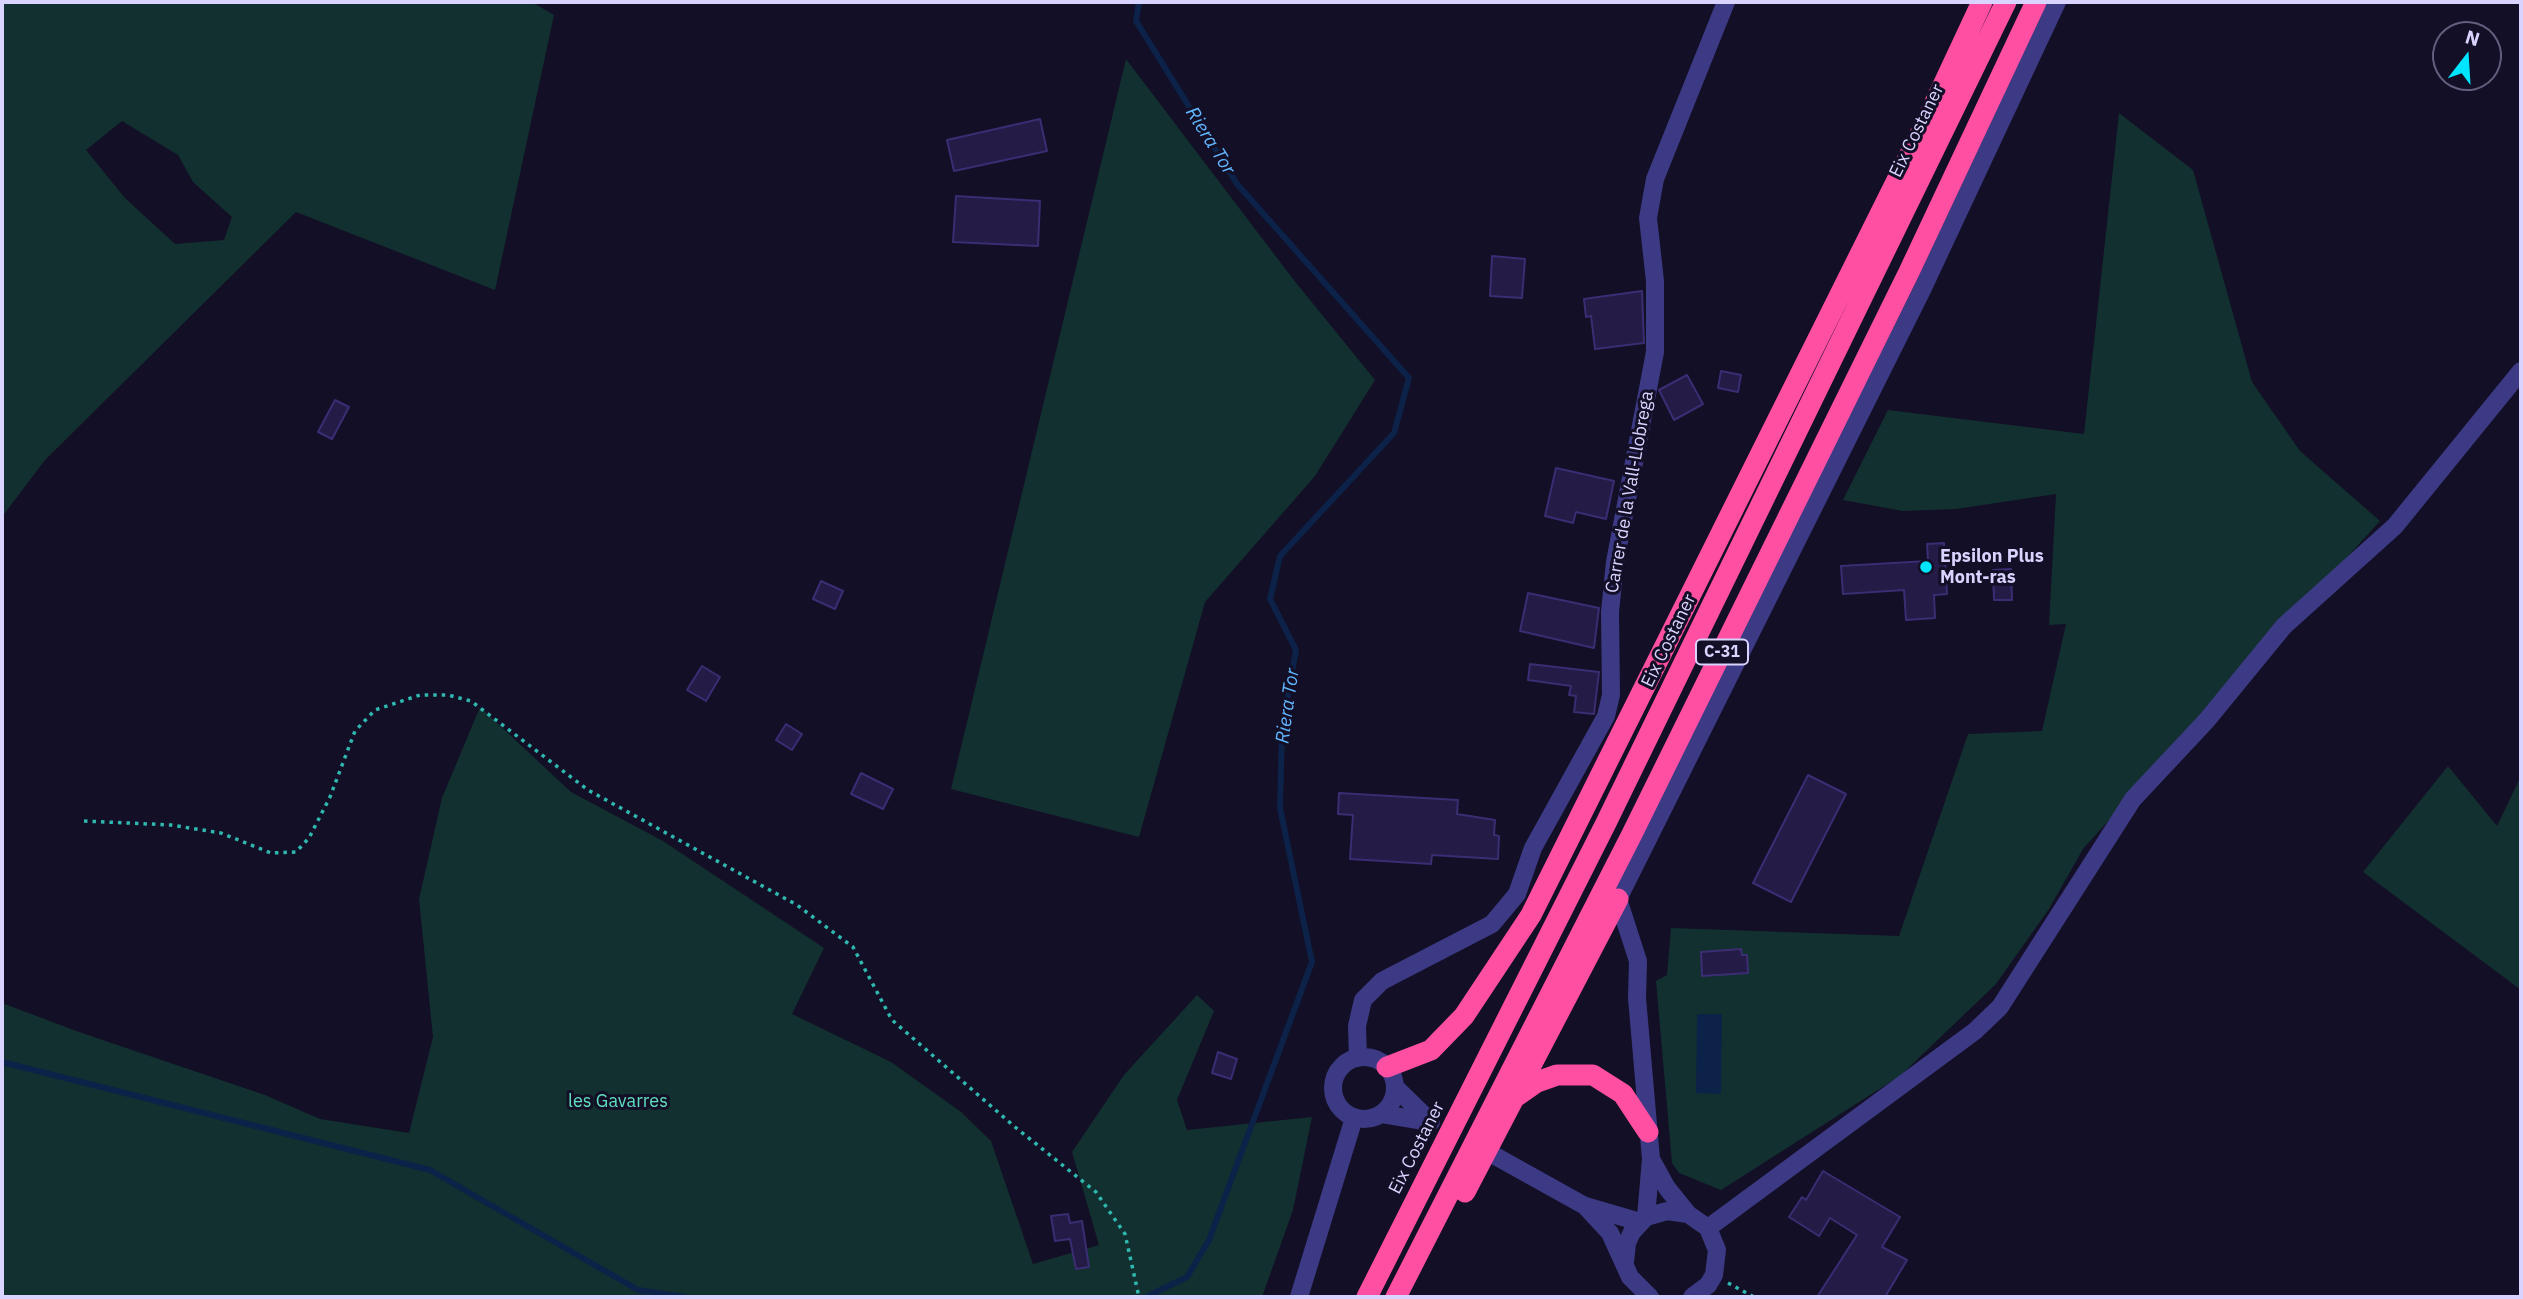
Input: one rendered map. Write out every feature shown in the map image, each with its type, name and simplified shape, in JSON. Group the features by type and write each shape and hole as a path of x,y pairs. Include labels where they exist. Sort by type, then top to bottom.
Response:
{"highway":[{"path":"1387,1067 1431,1050 1464,1016 1531,915 1925,124 1982,2"},
{"name":"Eix Costaner","path":"1367,1297 1605,825 2006,2"},
{"name":"C-31","path":"1396,1297 1651,797 1909,272 2036,2"},
{"path":"1405,1297 1438,1244 1618,899"},
{"path":"1516,1097 1537,1082 1557,1075 1593,1075 1623,1094 1648,1132"}],"street":[{"name":"Carrer de la Vall-Llobrega","path":"1359,1058 1357,1026 1363,1000 1382,981 1492,924 1517,894 1533,848 1569,789 1606,716 1611,695 1610,624 1615,562 1655,352 1654,281 1648,218 1655,179 1726,2"},
{"path":"1625,1262 1627,1243 1643,1220 1651,1159 1637,998 1638,961 1618,899 1916,302 2057,2"},
{"path":"1708,1228 1975,1031 2000,1007 2133,799 2207,720 2284,626 2395,526 2521,371"},
{"path":"1382,1114 1431,1122 1395,1087 1387,1067 1378,1060 1359,1058 1340,1068 1333,1087 1337,1104 1354,1118 1372,1119 1382,1114 1390,1105 1395,1087"},
{"path":"1300,1297 1354,1118"},
{"path":"1497,1157 1585,1206 1643,1220 1667,1211 1688,1214"},
{"path":"1651,1159 1667,1188 1688,1214 1708,1228 1717,1251 1714,1275 1708,1285 1692,1297"},
{"path":"1585,1206 1610,1233 1630,1277 1650,1297"}],"path":[{"path":"83,821 171,825 221,833 271,853 296,852 309,838 330,797 355,731 375,710 420,695 448,695 471,701 540,757 588,790 797,905 853,947 892,1020 1015,1127 1096,1192 1125,1234 1139,1297"},
{"path":"1714,1275 1754,1297"}],"green space":[{"path":"2,2 532,2 554,15 495,290 296,212 45,460 2,517","holes":["122,121 178,155 193,182 232,217 224,240 175,244 125,198 86,150"]},
{"path":"1126,59 1293,279 1375,380 1315,476 1205,602 1139,837 951,789"},
{"path":"2119,113 2193,170 2252,382 2300,451 2380,521 2083,849 2049,909 1996,984 1900,1076 1721,1190 1679,1173 1672,1163 1656,981 1667,975 1671,928 1899,936 1968,734 2042,731 2066,624 2049,625 2056,494 1956,509 1903,511 1843,500 1888,410 2084,434"},
{"name":"les Gavarres","path":"480,707 571,792 663,841 824,948 792,1014 891,1062 961,1112 991,1141 1033,1264 1099,1245 1072,1152 1124,1075 1197,995 1214,1011 1177,1100 1187,1130 1312,1117 1293,1210 1262,1297 2,1297 2,1003 265,1095 320,1119 409,1133 433,1037 419,899 442,798"},
{"path":"2448,766 2497,826 2521,776 2521,990 2363,872"}],"water":[{"path":"1697,1014 1722,1014 1721,1094 1696,1093"}],"building":[{"path":"1040,119 1047,151 954,171 947,140"},
{"path":"956,196 1040,201 1038,246 953,242"},
{"path":"1492,256 1525,259 1522,298 1490,296"},
{"path":"1642,291 1644,343 1595,349 1591,316 1586,317 1584,299"},
{"path":"1721,371 1741,375 1738,392 1718,388"},
{"path":"1687,375 1703,404 1674,420 1659,390"},
{"path":"335,400 349,407 332,439 318,432"},
{"path":"1556,468 1614,481 1606,519 1576,512 1573,523 1545,516"},
{"path":"1944,543 1947,594 1934,595 1935,618 1906,620 1904,590 1843,594 1841,566 1928,561 1927,544"},
{"path":"2011,569 2012,600 1994,600 1993,570"},
{"path":"821,581 843,591 835,609 813,599"},
{"path":"1528,593 1599,608 1594,648 1520,631"},
{"path":"1530,664 1599,672 1594,714 1574,712 1576,696 1569,695 1571,686 1528,680"},
{"path":"702,666 720,677 706,701 687,690"},
{"path":"786,724 802,734 792,750 776,740"},
{"path":"861,773 893,789 883,809 851,794"},
{"path":"1808,775 1846,794 1791,902 1753,883"},
{"path":"1339,793 1458,800 1457,814 1495,820 1494,835 1499,836 1498,859 1432,855 1431,864 1350,859 1353,815 1338,814"},
{"path":"1741,949 1742,955 1747,955 1748,973 1702,976 1701,952"},
{"path":"1218,1052 1237,1059 1231,1079 1212,1073"},
{"path":"1823,1171 1900,1217 1882,1247 1907,1260 1885,1297 1817,1297 1857,1235 1830,1218 1819,1236 1789,1217 1802,1197 1806,1200"},
{"path":"1068,1214 1070,1223 1082,1221 1089,1267 1076,1269 1070,1239 1055,1241 1051,1216"}],"waterway":[{"name":"Riera Tor","path":"1139,2 1136,21 1237,184 1409,378 1394,433 1280,556 1270,599 1296,650 1282,729 1280,808 1312,962 1209,1240 1187,1277 1148,1296"},
{"path":"2,1062 430,1170 638,1290 685,1297"}],"place":[{"name":"Epsilon Plus Mont-ras","path":"1926,567"}]}
